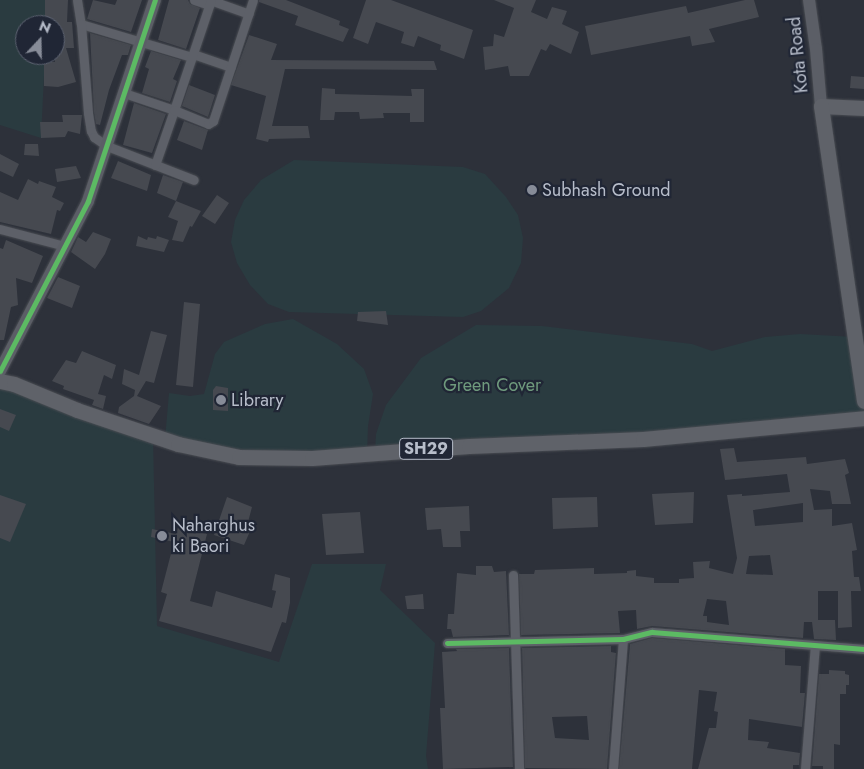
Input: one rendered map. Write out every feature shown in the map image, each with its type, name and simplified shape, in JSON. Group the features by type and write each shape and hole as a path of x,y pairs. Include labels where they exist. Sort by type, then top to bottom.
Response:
{"main road":[{"path":"864,108 821,106 864,401"},
{"name":"SH29","path":"0,381 14,384 77,410 178,444 239,457 312,458 469,446 643,440 864,418"}],"street":[{"path":"77,0 81,24 90,132 107,146 194,180"},
{"path":"0,371 88,201 155,0"},
{"path":"194,0 210,2 249,14"},
{"path":"124,93 211,123 253,0"},
{"name":"Kota Road","path":"809,0 821,106"},
{"path":"155,165 210,2"},
{"path":"81,24 231,67"},
{"path":"0,228 65,246"},
{"path":"513,575 519,769"},
{"path":"447,643 624,639 652,632 864,649"},
{"path":"614,769 624,639"},
{"path":"805,769 815,645"}],"green space":[{"path":"0,0 48,0 47,15 15,15 15,65 45,65 41,138 0,125"},
{"path":"294,160 463,167 485,174 506,197 518,215 523,238 521,263 509,288 481,311 463,317 289,312 268,304 250,285 237,263 231,242 235,220 244,200 261,180"},
{"path":"293,319 337,344 364,369 373,394 368,426 367,454 239,457 165,439 169,393 190,396 204,394 215,354 224,342 265,324"},
{"name":"Green Cover","path":"476,325 542,326 692,344 712,351 765,337 800,334 855,337 864,401 864,418 375,453 376,434 386,405 421,358"},
{"path":"0,382 153,436 157,626 279,662 312,564 386,564 380,590 435,643 426,756 428,769 0,769"}],"building":[{"path":"45,0 68,0 67,22 72,22 74,48 66,48 76,82 58,87 44,86 44,65 65,65 65,15 45,15"},
{"path":"93,0 115,5 117,0 142,0 131,32 87,19"},
{"path":"169,0 188,0 190,4 200,8 186,49 158,40"},
{"path":"259,0 286,0 340,21 339,25 349,29 343,42 295,25 298,16 259,2"},
{"path":"366,0 391,0 473,30 464,59 440,50 441,45 418,36 414,47 401,43 404,32 376,22 368,44 353,38"},
{"path":"494,0 536,0 531,12 547,19 552,7 567,11 562,24 579,32 571,54 550,44 546,51 541,49 529,76 510,76 508,66 485,70 483,47 493,46 494,34 504,37 514,8"},
{"path":"745,0 754,0 759,17 709,29 715,42 692,46 690,36 591,55 585,26 686,6 688,13"},
{"path":"90,33 131,45 128,55 122,55 109,90 100,125 96,124 94,112"},
{"path":"249,35 277,44 271,60 434,61 437,70 285,69 272,126 308,126 310,138 269,139 268,142 256,139 266,96 231,85"},
{"path":"151,51 181,60 173,79 177,81 170,102 142,93 149,69 145,67"},
{"path":"851,76 864,77 864,89 850,88"},
{"path":"189,85 215,95 208,117 182,106"},
{"path":"322,88 335,89 335,94 412,96 411,89 424,89 424,122 410,122 410,113 383,113 384,118 360,119 359,112 335,112 334,120 320,120"},
{"path":"134,103 166,114 152,153 123,145"},
{"path":"62,115 82,115 80,134 68,131 65,137 41,138 40,122 63,122"},
{"path":"184,121 208,130 202,150 177,140"},
{"path":"25,144 38,144 39,156 24,155"},
{"path":"0,154 19,164 13,177 0,171"},
{"path":"118,161 151,175 147,191 111,178"},
{"path":"76,166 81,178 57,182 55,169"},
{"path":"163,175 183,182 176,201 157,193"},
{"path":"28,179 38,184 39,181 56,187 52,197 64,203 60,211 57,210 51,234 0,222 0,192 18,200"},
{"path":"217,195 229,203 215,224 202,216"},
{"path":"176,201 201,211 192,227 190,226 183,242 172,240 178,221 168,217"},
{"path":"93,232 111,239 105,254 95,269 71,252 78,237 86,242"},
{"path":"138,236 147,240 148,237 156,239 157,236 169,240 164,252 136,246"},
{"path":"6,240 43,256 32,283 16,278 18,305 11,307 4,340 0,340 0,248 3,249"},
{"path":"58,277 80,286 72,308 47,298"},
{"path":"184,302 200,304 193,387 176,385"},
{"path":"386,311 388,325 357,321 358,312"},
{"path":"151,331 167,335 154,383 146,381 137,396 161,406 149,424 118,413 119,407 134,396 135,390 122,384 124,369 139,375"},
{"path":"82,351 116,365 112,379 104,375 98,394 106,396 103,409 92,405 94,400 63,389 64,386 52,381 66,360 76,363"},
{"name":"Library","path":"216,386 228,388 228,411 213,410 213,390"},
{"path":"0,409 16,415 9,431 0,427"},
{"path":"734,448 737,462 806,457 807,464 845,459 849,473 845,475 851,504 832,504 830,491 810,489 814,510 832,509 832,526 852,523 857,550 852,551 854,577 859,577 861,591 851,591 852,627 838,628 838,591 818,591 818,620 835,620 836,640 814,639 812,622 804,622 803,638 652,626 637,629 636,610 618,611 620,633 521,635 519,574 534,574 535,570 594,568 594,574 627,573 627,571 636,570 636,576 654,578 654,583 679,583 679,579 694,578 693,562 710,561 709,568 733,574 737,558 727,495 742,494 742,496 790,492 787,474 725,480 720,449","holes":["803,503 803,522 755,526 753,510","770,555 773,575 746,574 749,556","707,599 726,601 729,625 707,622 707,616 703,616"]},
{"path":"694,492 693,523 655,525 652,494"},
{"path":"0,495 26,504 10,542 0,538"},
{"path":"227,497 252,507 247,526 251,529 244,545 214,535"},
{"path":"597,497 598,527 553,529 552,498"},
{"path":"469,506 470,531 460,531 461,547 443,547 441,529 427,530 425,508"},
{"path":"360,512 364,553 326,555 322,514"},
{"path":"178,527 207,534 190,601 212,607 216,591 272,608 276,591 272,590 275,574 290,578 290,603 286,623 282,622 271,652 159,621 167,594 161,592 174,542 151,537 152,529 176,534"},
{"path":"476,566 492,566 494,572 506,571 509,635 453,637 451,629 447,629 448,614 454,614 457,573 476,575"},
{"path":"423,594 424,609 407,609 405,596"},
{"path":"652,638 785,649 785,665 801,666 800,693 805,693 802,727 749,719 748,740 769,742 767,748 800,753 799,765 793,765 793,769 698,769 709,728 716,728 718,712 714,711 717,692 699,690 692,769 619,769 630,644"},
{"path":"611,646 611,652 616,653 607,769 525,768 522,648","holes":["587,716 589,740 555,738 552,717"]},
{"path":"509,648 513,767 443,769 440,708 445,708 442,652 457,651 456,649"},
{"path":"829,670 845,671 845,674 849,675 849,685 846,685 846,694 840,694 840,745 834,744 834,769 823,769 823,766 812,766 819,674 829,674"}],"cycle path":[{"path":"0,371 88,201 155,0"},
{"path":"447,643 623,639 652,632 864,649"}],"place":[{"name":"Subhash Ground","path":"532,190"},
{"name":"Library","path":"221,400"},
{"name":"Naharghus ki Baori","path":"162,536"}]}
